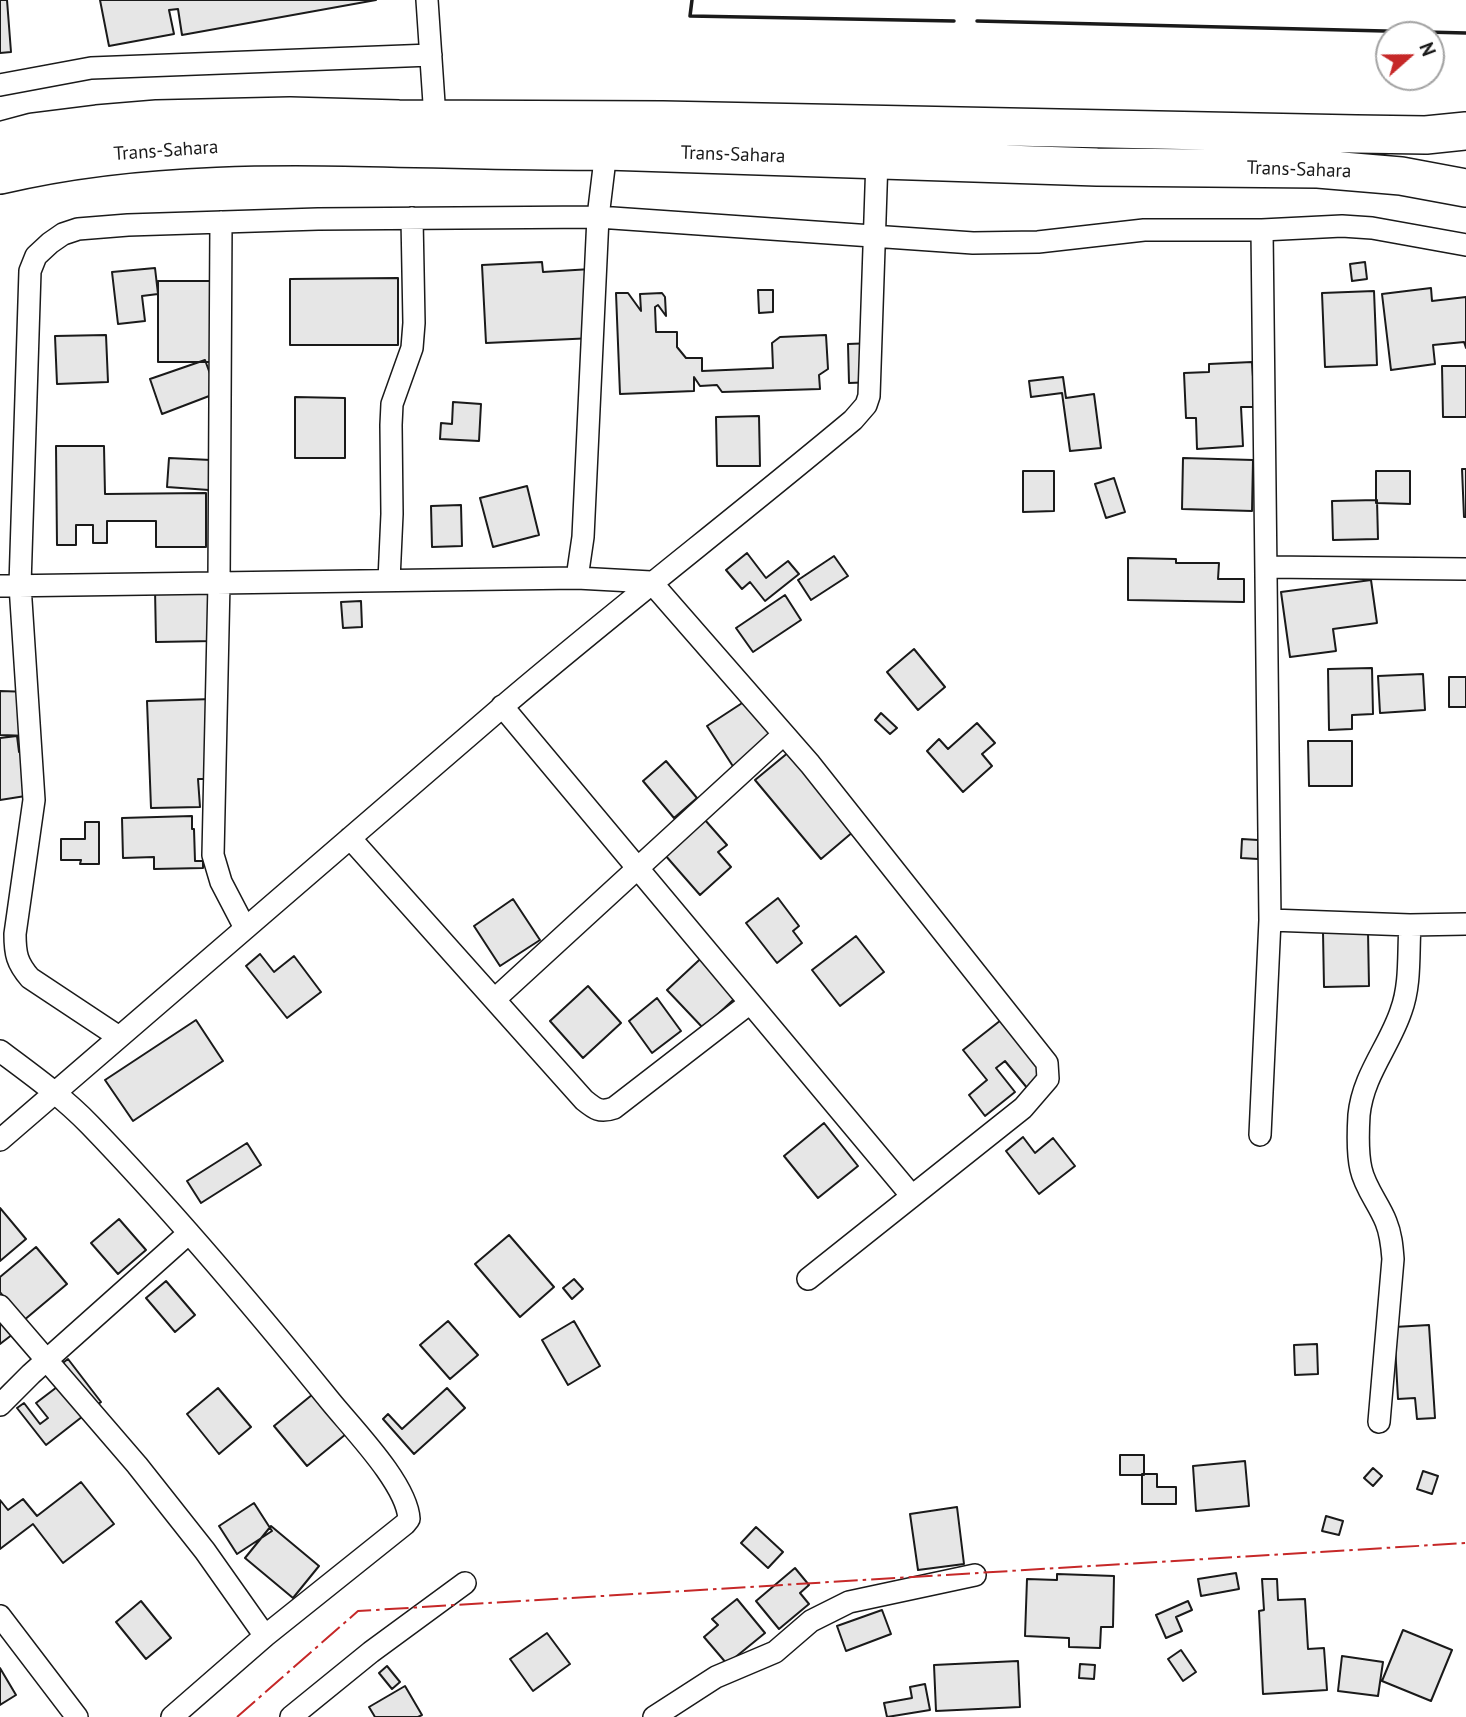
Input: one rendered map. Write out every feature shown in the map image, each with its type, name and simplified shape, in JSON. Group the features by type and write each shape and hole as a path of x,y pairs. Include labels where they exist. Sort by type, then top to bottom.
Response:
{"highway":[{"name":"Trans-Sahara","path":"0,141 33,132 97,124 156,119 290,116 663,120 1426,135 1466,131"},
{"name":"Trans-Sahara","path":"0,175 85,159 181,148 279,145 536,152 606,151 1097,167 1318,169 1401,176 1466,188"}],"street":[{"path":"427,0 435,118"},
{"path":"0,85 91,68 431,55"},
{"path":"577,578 583,537 598,217 606,151"},
{"path":"0,1140 502,706 853,420 866,405 869,396 877,159"},
{"path":"119,1037 30,978 15,956 15,934 34,800 10,586 30,271 36,256 63,234 78,229 128,225 221,222 598,217 986,243 1038,242 1144,230 1262,230 1342,226 1372,228 1466,245"},
{"path":"389,580 393,404 412,348 414,323 412,218"},
{"path":"221,222 214,855 221,882 245,928"},
{"path":"1260,1135 1270,920 1262,230"},
{"path":"1266,567 1466,569"},
{"path":"10,586 577,578 652,582 894,867 1048,1067 1048,1079 1023,1108 808,1279"},
{"path":"502,706 912,1195"},
{"path":"495,999 783,734"},
{"path":"350,838 593,1108 603,1112 614,1108 750,1003"},
{"path":"1270,920 1410,925 1466,924"},
{"path":"1379,1422 1393,1259 1386,1220 1361,1169 1359,1115 1370,1075 1402,1010 1406,990 1410,925"},
{"path":"0,1051 55,1093 89,1124 254,1306 389,1474 409,1509 409,1519 405,1524 265,1636 172,1717"},
{"path":"0,1405 188,1233"},
{"path":"0,1306 137,1465 205,1551 265,1636"},
{"path":"654,1717 716,1678 775,1652 811,1621 849,1602 975,1575"},
{"path":"291,1717 371,1652 465,1583"},
{"path":"0,1616 77,1717"}],"building":[{"path":"0,0 7,0 11,52 0,53"},
{"path":"100,0 376,0 182,35 178,9 169,10 174,34 109,46"},
{"path":"542,262 543,272 591,269 594,338 486,343 482,265"},
{"path":"1365,262 1367,279 1352,281 1350,264"},
{"path":"155,268 158,294 142,296 145,321 118,324 112,272"},
{"path":"398,278 398,345 290,345 290,279"},
{"path":"158,281 212,281 212,362 158,362"},
{"path":"1431,288 1432,301 1466,297 1466,348 1464,342 1433,345 1435,364 1391,370 1382,294"},
{"path":"758,290 773,290 773,312 759,313"},
{"path":"1374,291 1377,365 1325,367 1322,293"},
{"path":"616,293 628,293 641,311 640,294 662,293 665,297 666,316 658,305 655,307 656,332 677,332 677,347 686,358 702,358 702,371 773,368 772,343 780,337 826,335 828,369 819,375 820,389 722,392 717,385 700,386 694,377 694,391 620,394"},
{"path":"106,335 108,382 57,384 55,336"},
{"path":"874,343 875,382 849,383 848,344"},
{"path":"205,360 217,393 162,414 150,379"},
{"path":"1252,362 1255,407 1241,407 1243,446 1197,449 1196,418 1186,418 1184,373 1209,372 1209,364"},
{"path":"1442,366 1466,366 1466,417 1443,417"},
{"path":"1063,377 1066,398 1094,394 1101,448 1070,451 1062,393 1031,397 1029,381"},
{"path":"295,397 345,398 345,458 295,458"},
{"path":"453,402 481,404 479,441 440,439 441,423 452,424"},
{"path":"759,416 760,466 717,466 716,417"},
{"path":"56,446 104,446 105,494 206,493 206,547 156,547 156,521 107,521 107,543 93,543 93,525 76,525 76,545 57,545"},
{"path":"169,458 211,460 209,490 167,487"},
{"path":"1183,458 1253,460 1252,511 1182,509"},
{"path":"1462,469 1466,469 1466,517 1464,517"},
{"path":"1023,471 1054,471 1054,511 1023,512"},
{"path":"1376,471 1410,471 1410,504 1376,503"},
{"path":"1114,478 1125,512 1106,518 1095,484"},
{"path":"527,486 539,535 493,547 480,498"},
{"path":"1377,500 1378,539 1333,540 1332,501"},
{"path":"461,505 462,546 432,547 431,506"},
{"path":"747,553 766,578 788,561 799,574 765,601 750,582 742,589 726,570"},
{"path":"834,556 848,576 811,600 798,580"},
{"path":"1128,558 1176,559 1176,563 1219,563 1218,579 1244,579 1244,602 1128,600"},
{"path":"1371,580 1377,623 1333,629 1336,651 1290,657 1281,592"},
{"path":"213,588 214,641 156,642 155,589"},
{"path":"785,595 801,620 753,652 736,628"},
{"path":"361,601 362,627 343,628 341,602"},
{"path":"914,649 945,687 918,710 887,672"},
{"path":"1372,668 1373,714 1352,715 1352,729 1329,730 1328,669"},
{"path":"1423,674 1425,710 1380,713 1378,676"},
{"path":"1449,677 1466,677 1466,707 1449,707"},
{"path":"0,691 31,692 30,736 0,735"},
{"path":"759,692 788,736 736,771 707,726"},
{"path":"213,699 216,779 198,779 200,807 151,808 147,701"},
{"path":"881,713 897,728 890,734 875,720"},
{"path":"977,723 995,743 982,754 992,766 963,792 927,751 939,739 948,749"},
{"path":"17,736 19,752 32,751 38,794 0,800 0,738"},
{"path":"1308,741 1352,741 1352,786 1309,786"},
{"path":"801,742 867,820 821,859 755,780"},
{"path":"666,761 697,798 674,818 643,781"},
{"path":"192,816 195,861 203,861 203,868 154,869 154,857 123,858 122,818"},
{"path":"705,820 727,845 718,852 731,867 700,895 665,855"},
{"path":"85,822 99,822 99,864 61,860 61,839 85,839"},
{"path":"1242,839 1258,840 1258,859 1241,858"},
{"path":"778,898 799,926 793,931 802,943 777,963 746,923"},
{"path":"513,899 540,940 500,966 474,926"},
{"path":"1368,931 1369,986 1324,987 1323,932"},
{"path":"856,936 884,972 840,1006 812,970"},
{"path":"711,949 746,988 703,1028 667,990"},
{"path":"260,954 274,972 294,956 321,992 287,1018 246,966"},
{"path":"588,986 621,1023 583,1058 550,1021"},
{"path":"657,998 681,1031 652,1053 629,1021"},
{"path":"1015,1009 1058,1064 1028,1089 1005,1061 996,1068 1015,1092 985,1116 969,1095 987,1080 963,1050"},
{"path":"196,1020 223,1061 133,1121 105,1080"},
{"path":"824,1123 858,1166 818,1198 784,1156"},
{"path":"1023,1137 1035,1153 1053,1138 1075,1166 1039,1194 1006,1151"},
{"path":"247,1143 261,1165 201,1203 187,1181"},
{"path":"0,1208 26,1239 0,1261"},
{"path":"119,1219 146,1250 118,1274 91,1243"},
{"path":"509,1235 554,1287 520,1317 475,1264"},
{"path":"36,1247 67,1284 23,1321 0,1292 0,1277"},
{"path":"574,1279 583,1289 572,1299 563,1288"},
{"path":"166,1281 195,1315 175,1332 146,1298"},
{"path":"0,1317 13,1334 0,1344"},
{"path":"448,1321 478,1355 450,1379 420,1345"},
{"path":"574,1321 600,1366 568,1385 542,1340"},
{"path":"1429,1325 1435,1418 1417,1419 1415,1398 1398,1399 1394,1327"},
{"path":"1317,1344 1318,1374 1295,1375 1294,1345"},
{"path":"68,1359 101,1402 46,1445 17,1408 24,1403 40,1424 48,1418 36,1403 57,1387 48,1374"},
{"path":"218,1388 251,1427 219,1454 187,1414"},
{"path":"447,1388 465,1408 414,1454 383,1419 388,1414 402,1429"},
{"path":"313,1394 346,1434 307,1466 274,1426"},
{"path":"1120,1455 1144,1455 1144,1475 1120,1475"},
{"path":"1245,1461 1249,1506 1196,1511 1193,1466"},
{"path":"1373,1468 1382,1476 1373,1486 1364,1478"},
{"path":"1423,1471 1438,1476 1432,1494 1417,1489"},
{"path":"1142,1474 1157,1474 1157,1487 1176,1487 1176,1504 1142,1504"},
{"path":"81,1482 114,1524 63,1563 33,1524 0,1549 0,1500 8,1510 23,1499 37,1516"},
{"path":"254,1503 272,1531 237,1554 219,1526"},
{"path":"957,1507 964,1564 918,1570 910,1514"},
{"path":"1326,1516 1343,1521 1339,1535 1322,1531"},
{"path":"271,1526 319,1566 293,1598 245,1558"},
{"path":"756,1527 783,1552 768,1568 741,1543"},
{"path":"795,1568 809,1585 800,1593 809,1604 779,1629 756,1601"},
{"path":"1236,1573 1239,1589 1201,1596 1198,1579"},
{"path":"1057,1574 1114,1576 1113,1627 1101,1627 1100,1648 1069,1647 1069,1638 1025,1636 1027,1579 1057,1580"},
{"path":"1262,1579 1277,1579 1278,1600 1305,1599 1308,1649 1324,1648 1327,1690 1263,1694 1259,1611 1264,1610"},
{"path":"737,1599 765,1633 727,1664 704,1637 718,1625 712,1619"},
{"path":"141,1601 171,1638 146,1659 116,1622"},
{"path":"1188,1601 1192,1610 1176,1617 1182,1631 1166,1638 1156,1615"},
{"path":"882,1610 891,1634 846,1651 837,1626"},
{"path":"1403,1630 1452,1650 1431,1701 1382,1681"},
{"path":"547,1633 570,1664 533,1691 510,1659"},
{"path":"1181,1650 1196,1672 1183,1681 1168,1659"},
{"path":"1342,1656 1383,1662 1378,1696 1338,1691"},
{"path":"1018,1661 1020,1707 936,1711 934,1665"},
{"path":"1080,1664 1095,1665 1094,1679 1079,1678"},
{"path":"387,1666 400,1682 392,1689 379,1673"},
{"path":"0,1668 16,1695 0,1705"},
{"path":"925,1684 930,1710 887,1717 884,1703 912,1698 910,1687"},
{"path":"405,1686 422,1715 375,1717 369,1707"}],"wall":[{"path":"692,0 690,16 954,21"},
{"path":"977,21 1466,33"}],"power":[{"path":"237,1717 358,1611 1466,1543"}]}
